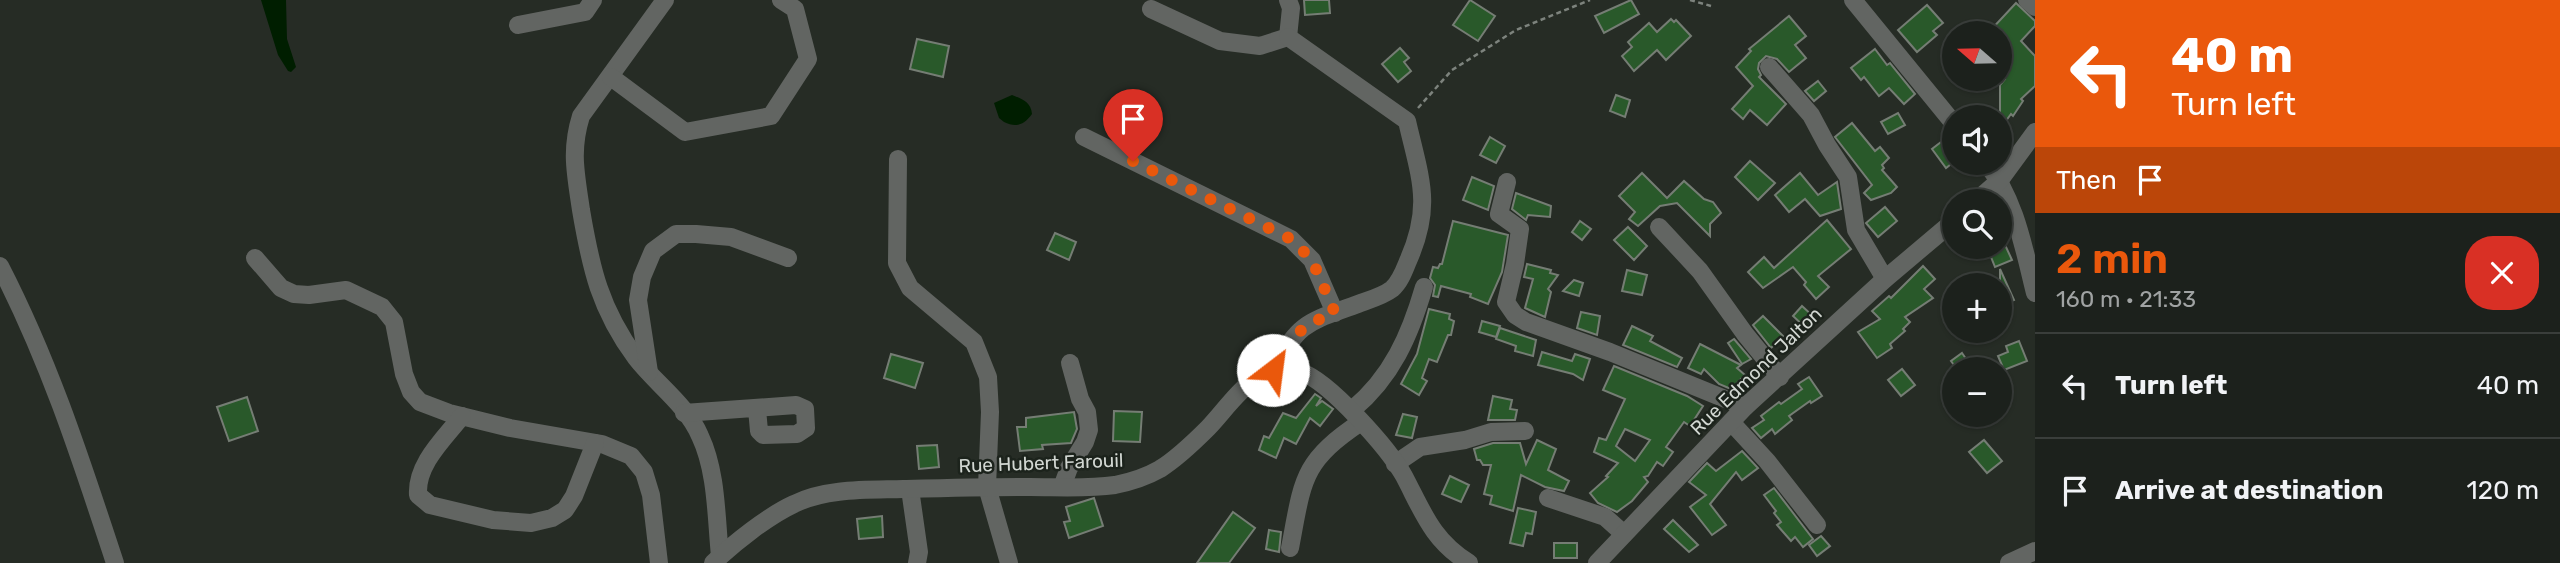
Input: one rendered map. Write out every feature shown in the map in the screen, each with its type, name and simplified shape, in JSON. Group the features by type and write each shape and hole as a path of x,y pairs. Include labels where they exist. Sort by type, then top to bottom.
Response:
{"street":[{"path":"518,25 585,12 593,0"},
{"path":"666,0 581,116 575,138 574,162 592,272 605,305 621,335 700,434 710,468 717,559"},
{"path":"611,77 685,132 771,116 808,59 794,9 781,0"},
{"path":"1288,0 1291,8 1288,37"},
{"path":"1853,0 1942,109"},
{"path":"2027,0 2035,7"},
{"path":"1151,9 1220,41 1260,46 1288,37"},
{"path":"1273,370 1287,343 1300,329 1313,321 1392,290 1401,278 1413,251 1424,203 1407,121 1288,37"},
{"path":"1769,67 1811,115 1848,177 1856,230 1885,279"},
{"path":"1990,189 2000,180 2035,132"},
{"path":"1084,137 1291,239 1312,260 1335,313"},
{"path":"898,159 897,263 910,288 974,342 988,377 990,412 987,488 1009,563"},
{"path":"1996,175 2022,241 2035,293"},
{"path":"1507,182 1499,214 1520,229 1515,264 1506,296 1510,309 1516,315 1745,407"},
{"path":"1659,227 1700,271 1780,377"},
{"name":"Rue Edmond Jalton","path":"1597,563 1745,407 1942,230"},
{"path":"649,372 638,300 642,277 653,251 676,233 696,234 731,237 788,258"},
{"path":"255,258 281,288 294,294 309,295 346,290 382,307 394,321 404,374 411,392 420,402 462,416 595,443 631,456 644,472 651,495 659,563"},
{"path":"0,266 29,321 60,399 115,563"},
{"path":"1290,548 1307,472 1320,453 1356,416 1395,362 1424,287"},
{"path":"1062,487 1089,430 1087,411 1080,399 1070,363"},
{"path":"1273,370 1303,372 1325,387 1356,416 1395,464 1435,534 1452,553 1469,563"},
{"name":"Rue Hubert Farouil","path":"717,559 793,504 814,497 860,490 1062,487 1114,485 1134,480 1160,469 1208,428 1237,394 1258,376 1273,370"},
{"path":"684,413 757,409"},
{"path":"462,416 424,466 417,482 418,495 430,505 493,520 531,523 552,518 565,510 574,496 595,443"},
{"path":"1731,422 1767,461 1818,526"},
{"path":"1395,464 1411,452 1429,445 1465,440 1491,432 1525,431"},
{"path":"910,489 919,552 917,563"},
{"path":"1548,498 1605,517 1624,534"},
{"path":"2009,563 2035,551"}],"path":[{"path":"1407,121 1451,70 1516,30 1590,0"},
{"path":"1690,0 1711,6"}],"shaded area":[{"path":"261,0 286,0 287,39 296,67 291,72 278,55"},
{"path":"1012,95 1025,102 1031,110 1029,118 1020,124 1008,124 999,118 994,103"}],"building":[{"path":"1304,0 1329,0 1330,13 1305,15"},
{"path":"1470,0 1495,16 1478,41 1453,25"},
{"path":"1631,0 1639,14 1604,33 1595,16"},
{"path":"2016,3 2035,21 2035,26 2021,41 2035,56 2035,86 2021,99 2023,101 2013,116 2012,105 2000,105 2000,91 2012,91 2012,21 1999,21"},
{"path":"1927,5 1942,22 1933,31 1937,35 1917,52 1898,30"},
{"path":"1789,16 1806,36 1795,45 1806,58 1789,72 1777,59 1766,56 1759,63 1758,69 1761,75 1759,77 1786,104 1767,125 1750,110 1743,119 1732,109 1753,86 1736,67 1751,51 1749,49"},
{"path":"1671,19 1674,22 1676,20 1691,36 1666,60 1657,50 1634,71 1622,56 1632,47 1628,42 1649,23 1657,32"},
{"path":"917,39 949,46 943,77 910,69"},
{"path":"1400,48 1409,58 1404,62 1411,71 1398,82 1382,64"},
{"path":"1875,49 1915,94 1904,104 1889,88 1879,96 1864,77 1861,80 1851,68"},
{"path":"1818,81 1826,91 1814,101 1805,91"},
{"path":"1616,95 1630,100 1625,117 1610,111"},
{"path":"1898,113 1905,125 1888,134 1881,122"},
{"path":"1852,123 1875,151 1880,147 1889,158 1882,165 1882,170 1897,187 1891,193 1871,200 1864,193 1872,185 1835,137"},
{"path":"1490,137 1505,146 1496,163 1480,155"},
{"path":"1942,141 1942,163 1932,149"},
{"path":"1750,161 1775,183 1758,200 1735,177"},
{"path":"1642,173 1667,198 1684,181 1704,199 1713,202 1721,213 1710,224 1710,236 1677,203 1660,206 1638,226 1629,219 1635,212 1619,196"},
{"path":"1800,173 1818,195 1837,182 1841,209 1820,216 1805,199 1789,212 1775,195"},
{"path":"1472,177 1494,186 1488,210 1463,200"},
{"path":"1516,193 1551,206 1550,217 1528,215 1526,220 1512,209"},
{"path":"1885,207 1897,221 1878,237 1866,223"},
{"path":"1827,220 1851,249 1818,276 1829,287 1816,299 1793,267 1763,288 1748,272 1764,257 1774,268"},
{"path":"1453,221 1508,235 1502,272 1488,304 1470,297 1471,294 1441,286 1438,297 1433,296 1435,285 1430,278 1433,267 1438,268 1442,264"},
{"path":"1580,221 1591,229 1582,240 1572,232"},
{"path":"1628,227 1647,246 1634,260 1614,240"},
{"path":"1055,233 1076,242 1069,260 1047,250"},
{"path":"1992,259 2012,260 1995,267"},
{"path":"1527,264 1551,270 1550,273 1558,275 1548,289 1551,292 1545,317 1525,308 1533,279 1524,277"},
{"path":"1923,266 1935,279 1924,289 1933,298 1905,317 1910,322 1903,329 1905,331 1890,344 1892,348 1877,358 1858,332 1880,319 1872,311 1889,296 1891,298"},
{"path":"1627,270 1647,275 1642,295 1622,291"},
{"path":"1574,280 1583,283 1579,296 1563,291"},
{"path":"1802,306 1815,318 1806,328 1793,316"},
{"path":"1429,309 1450,314 1449,319 1454,321 1451,335 1448,335 1437,362 1429,359 1422,378 1427,381 1419,395 1401,384 1417,354"},
{"path":"1581,312 1600,316 1597,335 1577,328"},
{"path":"1763,316 1783,336 1771,348 1753,325"},
{"path":"1482,321 1500,326 1496,337 1479,332"},
{"path":"1632,326 1653,336 1650,341 1682,358 1677,367 1623,345"},
{"path":"1500,328 1536,340 1533,356 1515,351 1516,346 1496,339"},
{"path":"1734,339 1751,359 1742,364 1728,343"},
{"path":"2019,341 2027,361 2012,367 2012,357 1998,356 2008,352 2006,346"},
{"path":"1700,344 1741,365 1737,368 1745,375 1731,389 1719,384 1704,369 1701,374 1688,368"},
{"path":"1542,352 1572,361 1575,354 1590,359 1583,380 1573,374 1538,365"},
{"path":"891,354 923,363 915,388 884,378"},
{"path":"1614,366 1687,396 1703,406 1690,426 1684,422 1666,447 1673,452 1663,466 1657,462 1648,476 1644,477 1648,482 1632,501 1617,512 1598,503 1590,493 1608,477 1606,476 1618,463 1594,452 1599,438 1606,440 1625,399 1603,390","holes":["1625,429 1650,440 1635,461 1616,446"]},
{"path":"1902,369 1915,385 1901,396 1888,380"},
{"path":"1809,377 1822,396 1789,416 1792,420 1775,434 1772,429 1761,438 1752,428 1764,420 1761,416 1802,389 1798,384"},
{"path":"1315,394 1321,398 1316,406 1322,401 1333,409 1320,426 1310,418 1296,444 1284,438 1276,458 1259,450 1264,436 1269,438 1283,413 1296,418"},
{"path":"1493,396 1512,400 1510,409 1517,410 1515,420 1488,420"},
{"path":"247,397 258,431 229,441 217,407"},
{"path":"1114,411 1142,412 1140,442 1113,441"},
{"path":"1074,412 1077,429 1071,443 1042,445 1043,449 1020,451 1017,427 1026,427 1026,418"},
{"path":"1403,414 1417,417 1412,438 1396,435"},
{"path":"1537,440 1556,449 1548,470 1569,481 1564,491 1545,487 1521,475 1513,511 1490,504 1492,496 1484,494 1491,465 1483,465 1477,460 1474,449 1493,443 1520,443 1526,464"},
{"path":"1984,440 2002,461 1987,473 1969,452"},
{"path":"937,445 939,467 919,469 917,446"},
{"path":"1742,451 1758,468 1742,480 1736,472 1710,504 1726,525 1712,535 1690,507 1706,495 1689,482 1707,463 1716,471"},
{"path":"1450,476 1469,485 1461,502 1442,494"},
{"path":"1774,488 1813,539 1803,547 1795,537 1791,541 1777,525 1781,522 1764,495"},
{"path":"1094,498 1103,526 1069,538 1064,522 1070,521 1066,507"},
{"path":"1518,508 1536,512 1532,534 1526,533 1523,546 1510,543"},
{"path":"1233,512 1255,528 1229,563 1197,563"},
{"path":"882,516 883,537 859,539 857,519"},
{"path":"1673,520 1698,545 1689,552 1664,529"},
{"path":"1269,530 1281,532 1279,552 1266,549"},
{"path":"1821,536 1830,546 1817,556 1809,545"},
{"path":"1554,543 1577,543 1577,558 1554,558"}],"route":[{"path":"1133,161 1259,221 1291,239 1312,260 1335,313 1300,329 1287,343 1273,370"}]}
